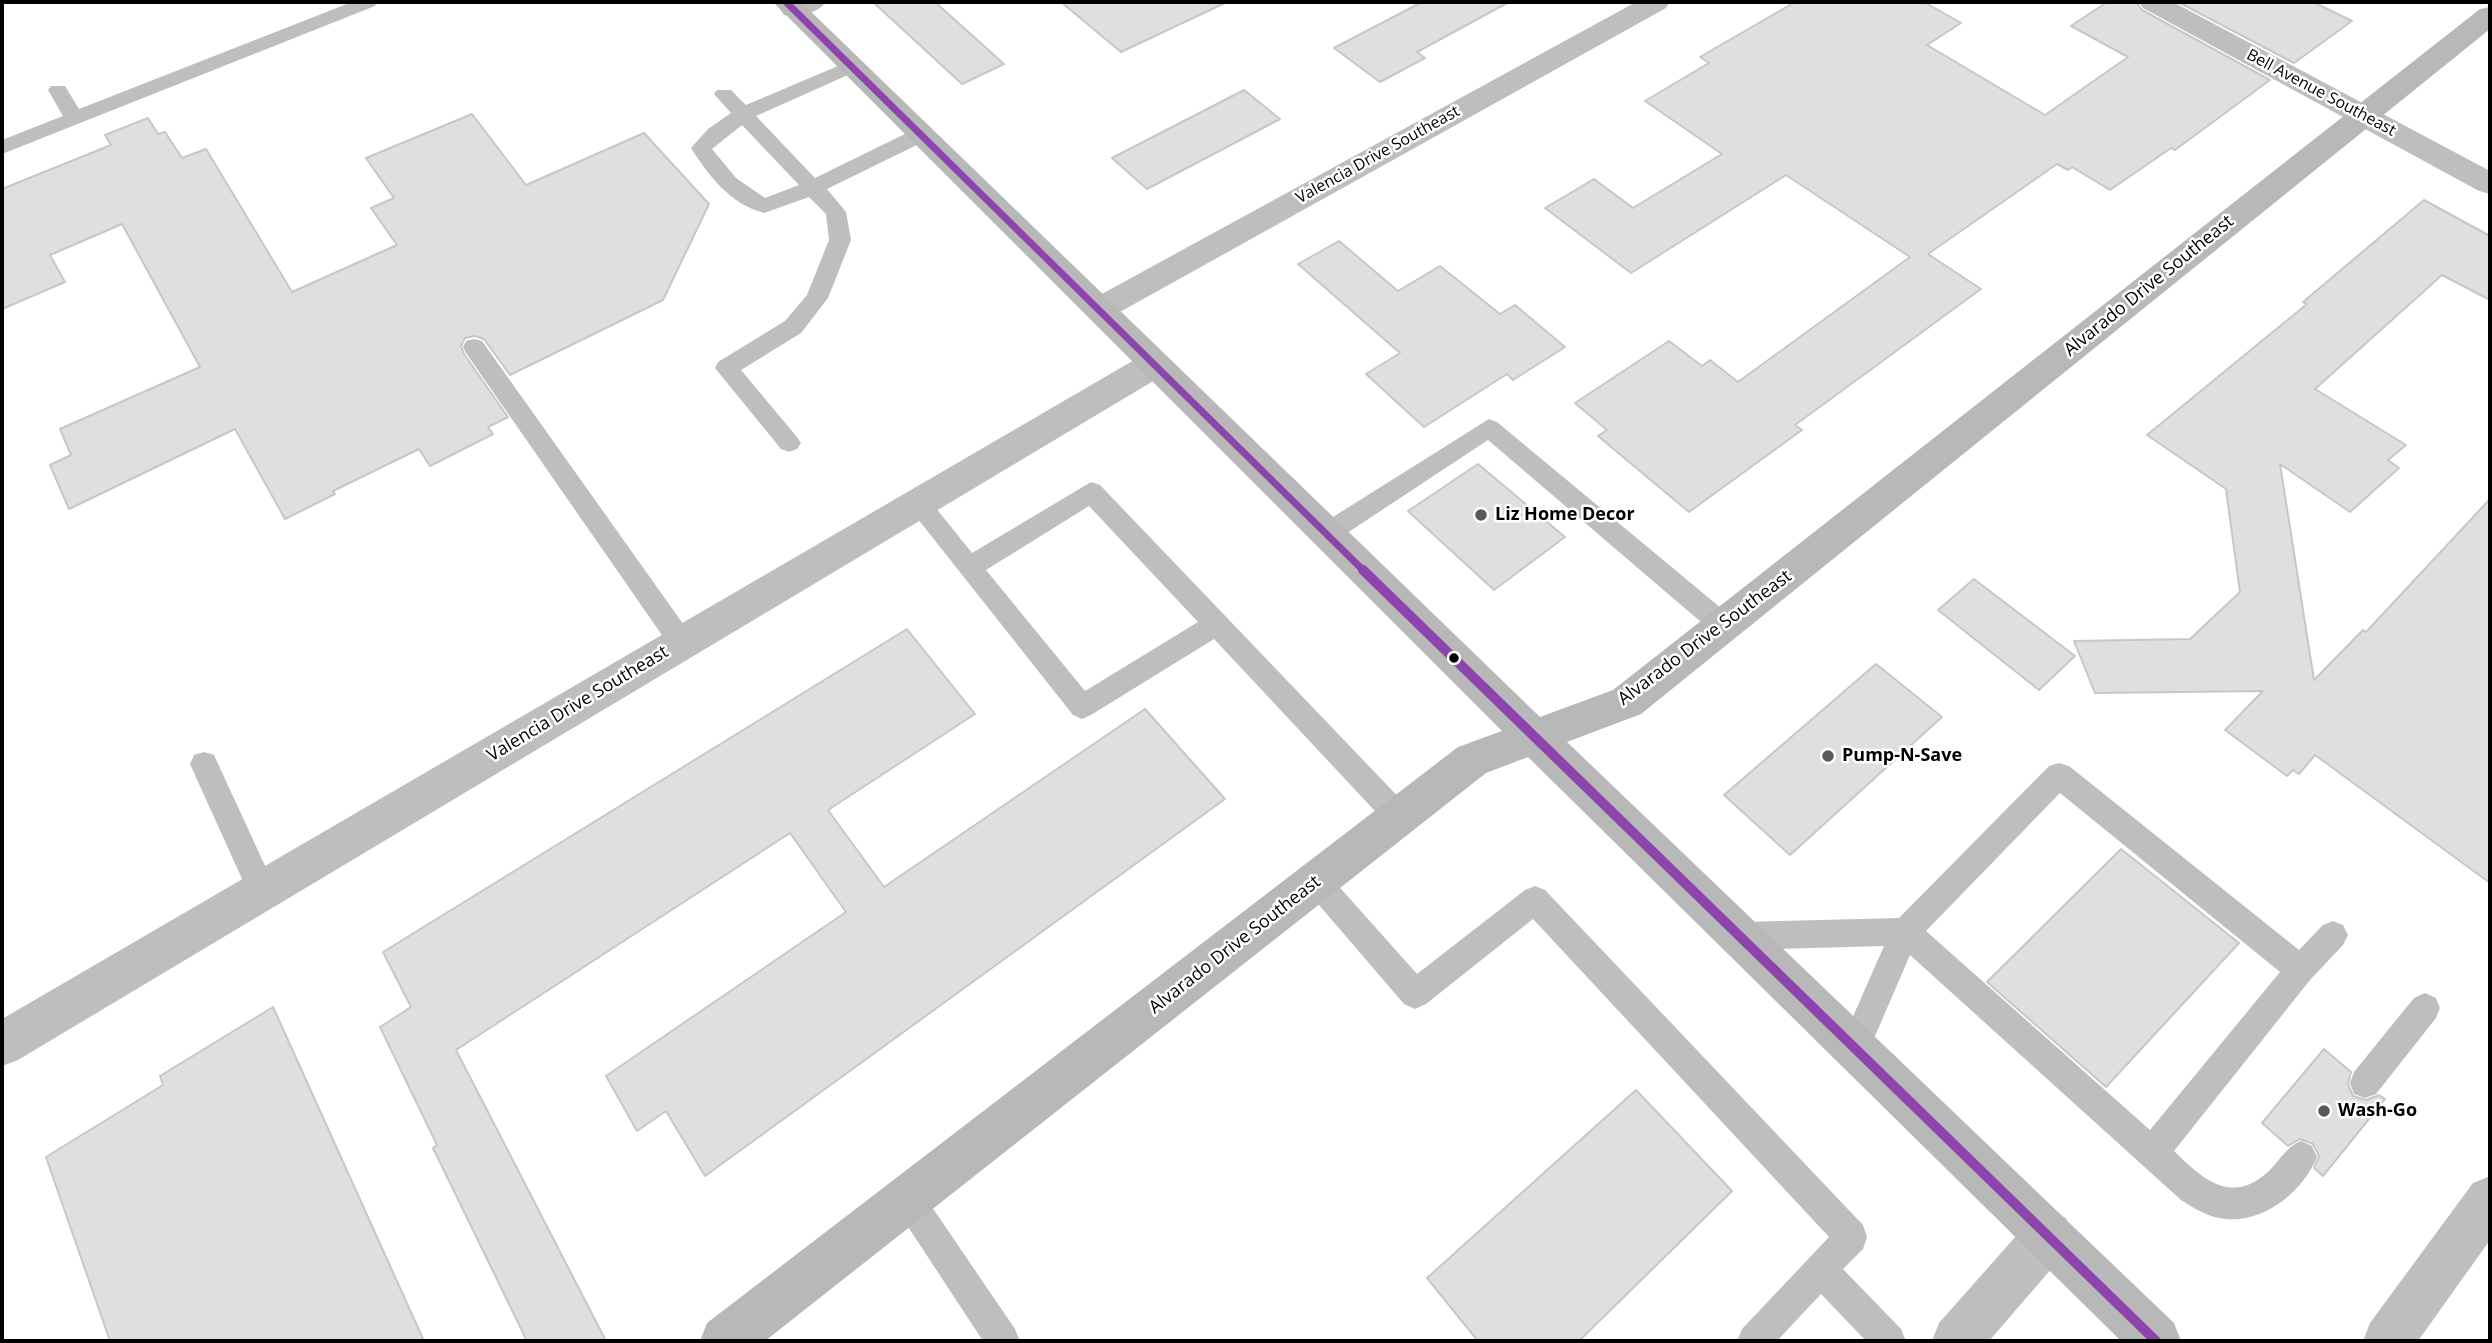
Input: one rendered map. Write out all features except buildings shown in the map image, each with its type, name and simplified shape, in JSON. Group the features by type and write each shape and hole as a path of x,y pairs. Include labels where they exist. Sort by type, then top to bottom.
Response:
{"street":[{"name":"Valencia Drive Southeast","path":"1100,309 1656,2"},
{"name":"Bell Avenue Southeast","path":"2153,2 2490,184"},
{"path":"797,4 852,66 1100,309 1153,365 2156,1341"},
{"name":"Alvarado Drive Southeast","path":"725,1341 1472,760 1627,702 2490,15"},
{"name":"Valencia Drive Southeast","path":"2,1044 1153,365"},
{"path":"2388,1341 2490,1200"},
{"path":"1957,1341 2049,1235"}],"lane":[{"path":"2,147 368,2"},
{"path":"852,66 744,115 713,134 701,148 707,158 747,200 764,206 812,188 922,134"},
{"path":"58,90 74,118"},
{"path":"724,94 836,212 840,240 817,299 793,327 726,368 789,443"},
{"path":"474,347 681,643"},
{"path":"1326,534 1489,428 1724,626"},
{"path":"969,568 1091,492 1399,817"},
{"path":"918,504 1082,707 1216,624"},
{"path":"204,764 262,891"},
{"path":"1855,1046 1905,932 2059,775 2300,970"},
{"path":"1317,882 1415,994 1535,900 1851,1237 1754,1341"},
{"path":"1741,936 1905,932 2194,1191 2221,1202 2249,1201 2271,1193 2285,1181 2301,1157"},
{"path":"2152,1153 2300,970 2333,934"},
{"path":"2365,1083 2425,1008"},
{"path":"908,1199 1003,1341"},
{"path":"1820,1269 1889,1341"}],"transit line":[{"path":"786,2 1326,534 2156,1341"}],"place":[{"name":"Liz Home Decor","path":"1481,515"},
{"name":"Pump-N-Save","path":"1828,756"},
{"name":"Wash-Go","path":"2324,1111"}]}
